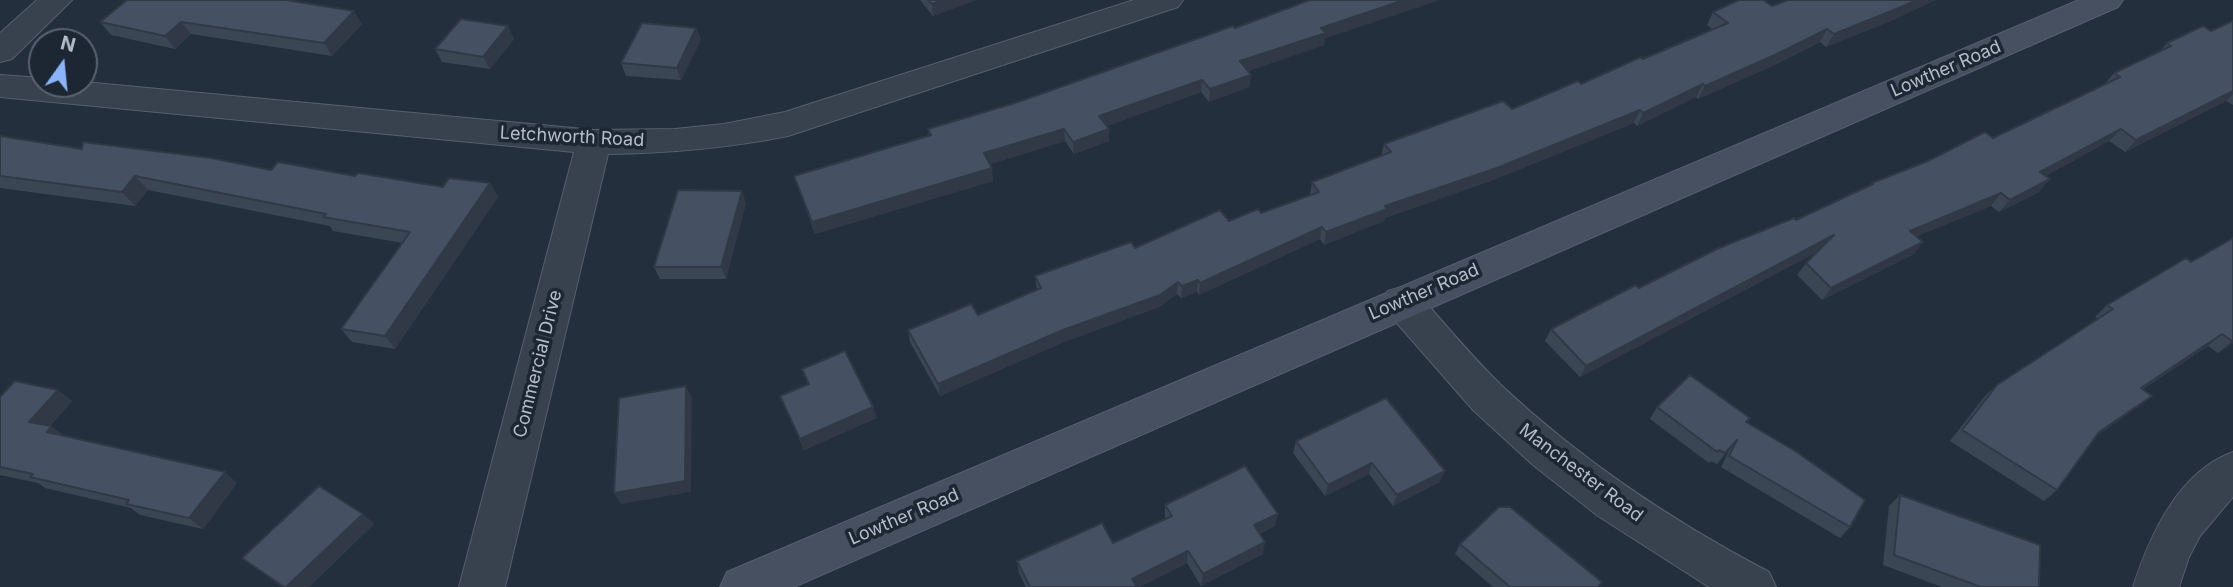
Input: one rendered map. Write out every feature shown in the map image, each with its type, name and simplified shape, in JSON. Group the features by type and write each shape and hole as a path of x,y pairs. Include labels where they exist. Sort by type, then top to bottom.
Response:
{"main road":[{"name":"Lowther Road","path":"743,587 2107,0"}],"street":[{"path":"0,51 55,0"},
{"name":"Letchworth Road","path":"0,86 594,142 675,141 724,136 788,124 1165,0"},
{"name":"Commercial Drive","path":"482,587 594,142"},
{"name":"Manchester Road","path":"1402,302 1486,396 1564,464 1658,531 1753,587"},
{"path":"2156,587 2161,569 2191,510 2222,478 2233,471"}],"building":[{"path":"127,0 286,0 354,11 324,43 181,22 165,36 100,22"},
{"path":"1310,0 1404,0 1321,28 1326,33 1240,61 1251,75 1210,89 1202,80 1099,116 1109,129 1073,142 1064,129 984,153 992,168 812,222 794,176 931,135 928,129 1018,102"},
{"path":"1739,0 1763,0 1772,6 1788,0 1917,0 1834,34 1827,29 1643,113 1640,110 1497,168 1385,206 1387,209 1326,232 1322,227 1200,283 1198,280 1182,286 1178,282 1160,295 1063,330 938,384 908,330 971,304 978,315 1041,288 1035,276 1131,242 1135,248 1220,210 1229,221 1258,209 1261,213 1319,192 1312,182 1391,152 1384,144 1503,101 1512,109 1578,81 1581,84 1641,57 1643,59 1728,23 1713,12"},
{"path":"461,19 508,26 483,57 435,49"},
{"path":"2233,21 2233,91 2136,140 2121,129 2040,172 2050,179 2010,200 2001,193 1910,231 1923,242 1831,288 1806,263 1834,235 1586,366 1551,329 1636,285 1639,288 1719,248 1794,218 1796,220 1872,183 1928,161 1985,132 1993,138 2120,77 2114,73 2171,46 2167,43 2203,26 2211,31"},
{"path":"642,23 696,28 677,68 621,63"},
{"path":"0,136 82,149 83,142 211,158 271,170 278,162 355,176 358,173 443,187 449,178 490,183 385,336 341,329 410,232 323,217 326,214 135,176 122,192 0,176"},
{"path":"678,190 742,191 721,267 654,267"},
{"path":"2233,238 2233,340 2222,334 2141,388 2152,396 2099,432 2057,490 1962,430 1997,385 2113,309 2107,305 2186,258 2191,262"},
{"path":"845,351 873,407 800,439 780,396 809,384 802,369"},
{"path":"1690,375 1750,418 1746,422 1795,451 1865,500 1850,527 1729,456 1737,440 1725,453 1719,450 1717,452 1657,407"},
{"path":"15,381 58,390 29,422 51,426 47,432 225,472 189,518 126,504 129,500 30,477 33,474 0,467 0,397"},
{"path":"686,386 685,481 614,493 619,398"},
{"path":"1386,398 1445,471 1397,495 1372,463 1328,485 1296,441"},
{"path":"1245,466 1278,514 1254,525 1265,542 1203,574 1188,551 1132,579 1137,587 1030,587 1017,561 1102,523 1113,543 1172,516 1165,505"},
{"path":"319,486 363,514 284,587 242,558"},
{"path":"1900,495 2040,545 2039,587 1981,587 1894,555"},
{"path":"1499,507 1510,507 1602,582 1598,587 1510,587 1460,544"}]}
